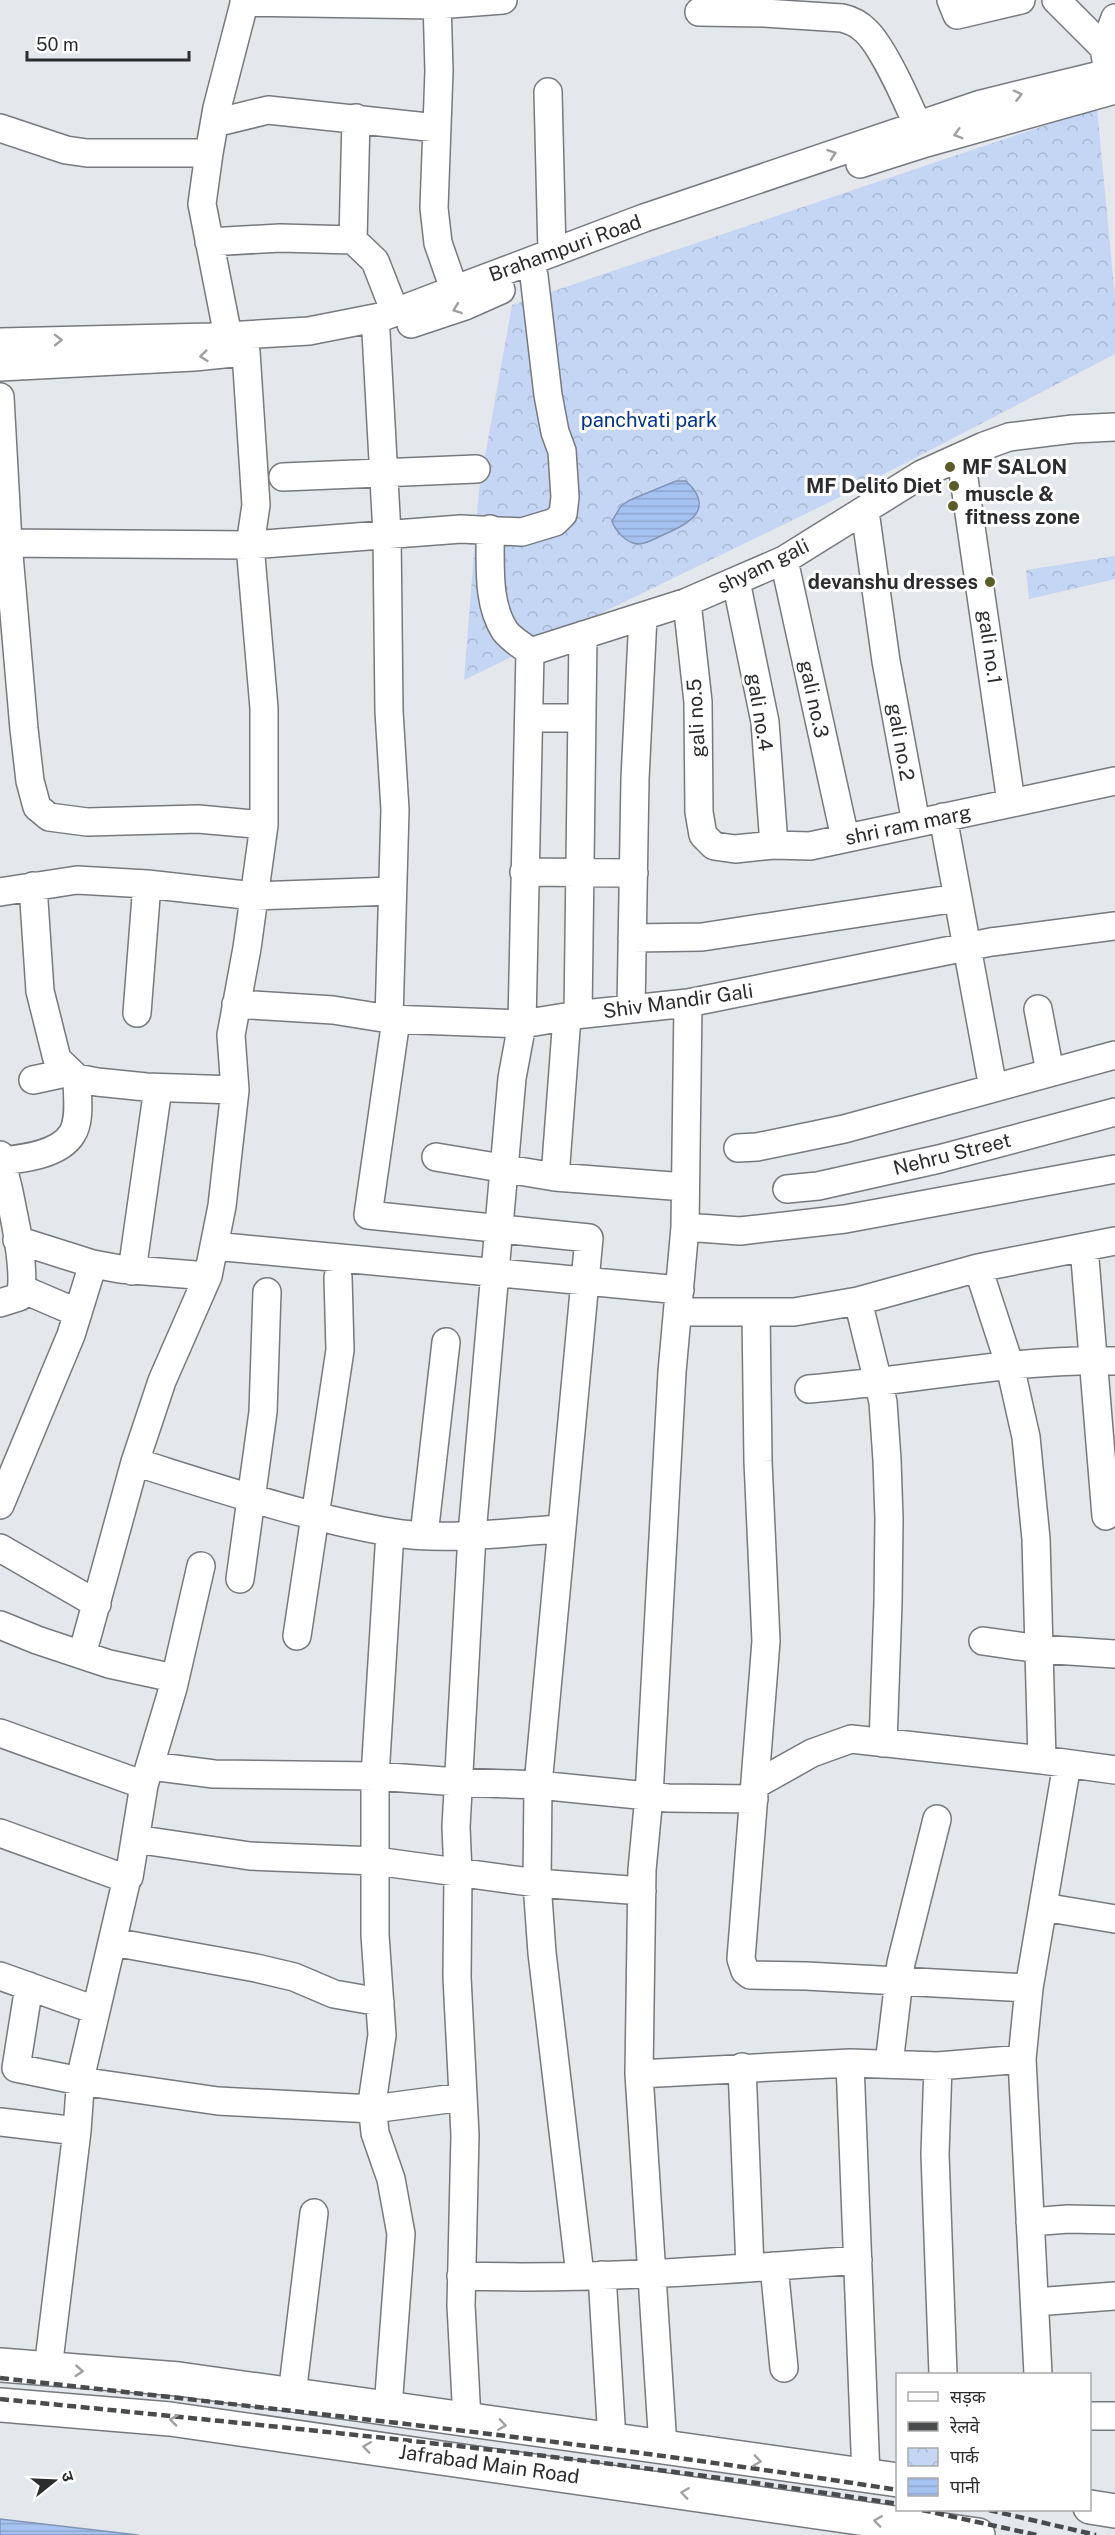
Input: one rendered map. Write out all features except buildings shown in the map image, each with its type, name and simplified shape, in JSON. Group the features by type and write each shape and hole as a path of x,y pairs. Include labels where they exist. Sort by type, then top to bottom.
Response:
{"main road":[{"name":"Jafrabad Main Road","path":"0,2365 179,2379 896,2480"},
{"name":"Jafrabad Main Road","path":"0,2405 170,2419 978,2535"},
{"path":"1091,2507 1115,2511"}],"street":[{"path":"82,1655 135,1462 162,1381 208,1276 223,1196 235,1090 231,1035 248,948 264,825 264,708 250,545 256,495 237,344 209,242 202,204 214,123 245,1 437,3 503,0"},
{"path":"951,0 957,15 1021,0"},
{"path":"1056,0 1111,81"},
{"path":"437,3 439,71 434,208 438,243 454,290"},
{"path":"699,12 842,18 850,10 877,48 922,134"},
{"path":"1111,81 1115,18"},
{"name":"Brahampuri Road","path":"0,367 182,358 237,344 395,312 454,290 538,264 922,134 1111,81"},
{"path":"4,543 250,545 387,534 490,529 522,532 555,522 563,514 565,497 562,451 555,432 548,395 538,264 548,92"},
{"path":"214,123 268,110 437,128"},
{"path":"353,240 356,118"},
{"path":"0,128 66,150 87,153 208,153"},
{"path":"209,242 280,238 353,240 375,261 395,312"},
{"name":"Brahampuri Road","path":"0,342 237,344 376,332 426,320 538,264"},
{"path":"376,332 387,534 389,711 395,810 392,891 392,1019 368,1215 589,1238 538,1785 537,1883 544,1965 591,2275 612,2440"},
{"path":"0,397 4,543 30,781 37,807 49,817 87,822 198,819 264,825"},
{"name":"shyam gali","path":"530,652 687,602 784,560 922,474 1009,437 1115,427"},
{"name":"gali no.1","path":"961,458 1011,802"},
{"path":"283,477 476,469"},
{"name":"gali no.2","path":"866,511 886,661 916,823"},
{"path":"467,2420 461,2276 465,2135 457,1977 456,1827 467,1650 471,1534 512,1078 522,1024 530,652 506,632 496,609 491,584 490,529"},
{"name":"gali no.3","path":"784,560 845,838"},
{"name":"gali no.4","path":"736,581 765,722 774,845"},
{"name":"gali no.5","path":"687,602 698,702 699,812 703,835"},
{"path":"631,1009 635,779 643,616"},
{"path":"555,1177 572,1016 580,872 583,635"},
{"path":"529,718 582,718"},
{"name":"shri ram marg","path":"703,835 714,846 735,849 774,845 810,846 1115,781"},
{"path":"943,817 993,1088"},
{"path":"524,872 633,873"},
{"path":"0,892 77,880 147,884 254,896 392,891"},
{"path":"138,1013 147,884"},
{"path":"33,886 40,991 57,1059 74,1075 76,1122 72,1134 61,1144 37,1155 1,1159 22,1264 11,1296 78,1313"},
{"path":"632,938 702,937 957,898"},
{"name":"Shiv Mandir Gali","path":"236,1004 333,1010 392,1019 522,1024 572,1016 688,1004 966,947 1115,926"},
{"path":"663,2447 650,2275 639,2074 642,1891 672,1372 685,1227 688,1004"},
{"path":"1038,1009 1050,1072"},
{"path":"738,1148 757,1147 844,1129 1115,1055"},
{"path":"33,1080 74,1075 158,1088 235,1090"},
{"path":"132,1271 158,1088"},
{"name":"Nehru Street","path":"788,1189 818,1186 939,1159 1115,1112"},
{"path":"436,1157 555,1177 686,1187"},
{"path":"685,1227 740,1231 845,1219 1115,1169"},
{"path":"17,1240 93,1264 132,1271 208,1276"},
{"path":"214,1246 585,1281 679,1301 756,1313 794,1312 858,1301 978,1268 1115,1241"},
{"path":"1084,1247 1105,1361 1106,1516"},
{"path":"0,1505 78,1313 93,1264"},
{"path":"978,1268 1010,1366 1026,1437 1036,1539 1039,1649 1054,1762 1042,1907 1029,1988 1022,2059 1038,2373"},
{"path":"297,1636 339,1350 338,1277"},
{"path":"240,1579 262,1412 267,1292"},
{"path":"858,1301 883,1402 890,1519 883,1743"},
{"path":"756,1313 758,1461 766,1641 741,1959 745,1971 750,1975 1029,1988"},
{"path":"424,1535 446,1342"},
{"path":"809,1389 879,1383 1010,1366 1105,1361"},
{"path":"135,1462 252,1498 390,1532 424,1535 562,1529"},
{"path":"388,2408 401,2234 391,2179 375,2133 373,2109 382,2035 375,1935 375,1776 390,1532"},
{"path":"0,1548 97,1604"},
{"path":"48,2369 77,2131 80,2081 95,2010 113,1942 148,1776 174,1688 201,1566"},
{"path":"0,1625 109,1664 168,1677 174,1688"},
{"path":"983,1641 1039,1649 1115,1654"},
{"path":"0,1733 148,1776 214,1774 375,1776 538,1785 649,1796 755,1792 812,1753 851,1739 1115,1770"},
{"path":"889,2064 902,1963 937,1819"},
{"path":"0,1833 127,1878"},
{"path":"135,1839 250,1856 376,1860 537,1883 642,1891"},
{"path":"1042,1907 1115,1919"},
{"path":"113,1942 256,1968 294,1977 334,1994 380,2002"},
{"path":"0,1976 95,2010"},
{"path":"29,1986 16,2068 80,2081 218,2101 373,2109 463,2097"},
{"path":"639,2074 850,2063 938,2066 1022,2059"},
{"path":"850,2063 866,2476"},
{"path":"938,2066 935,2154 944,2373"},
{"path":"742,2067 762,2267 784,2368"},
{"path":"0,2122 77,2131"},
{"path":"292,2395 314,2213"},
{"path":"1030,2222 1068,2219 1115,2220"},
{"path":"461,2276 535,2278 650,2275 858,2260"},
{"path":"1035,2302 1115,2296"},
{"path":"1091,2416 1115,2416"}],"green space":[{"name":"panchvati park","path":"1097,108 1115,298 1115,354 832,501 464,680 479,490 512,305"},
{"path":"1115,556 1115,579 1029,599 1026,570"}],"water":[{"path":"676,481 686,481 699,499 699,507 691,520 675,530 642,544 630,542 622,536 612,521 621,506"},
{"path":"0,2519 138,2535 0,2535"}],"railway":[{"path":"0,2378 562,2443 896,2490"},
{"path":"0,2399 562,2458 896,2504"},
{"path":"927,2511 1037,2535"},
{"path":"993,2511 1096,2535"}],"place":[{"name":"MF SALON","path":"950,467"},
{"name":"MF Delito Diet","path":"954,486"},
{"name":"muscle & fitness zone","path":"953,506"},
{"name":"devanshu dresses","path":"990,582"}]}
